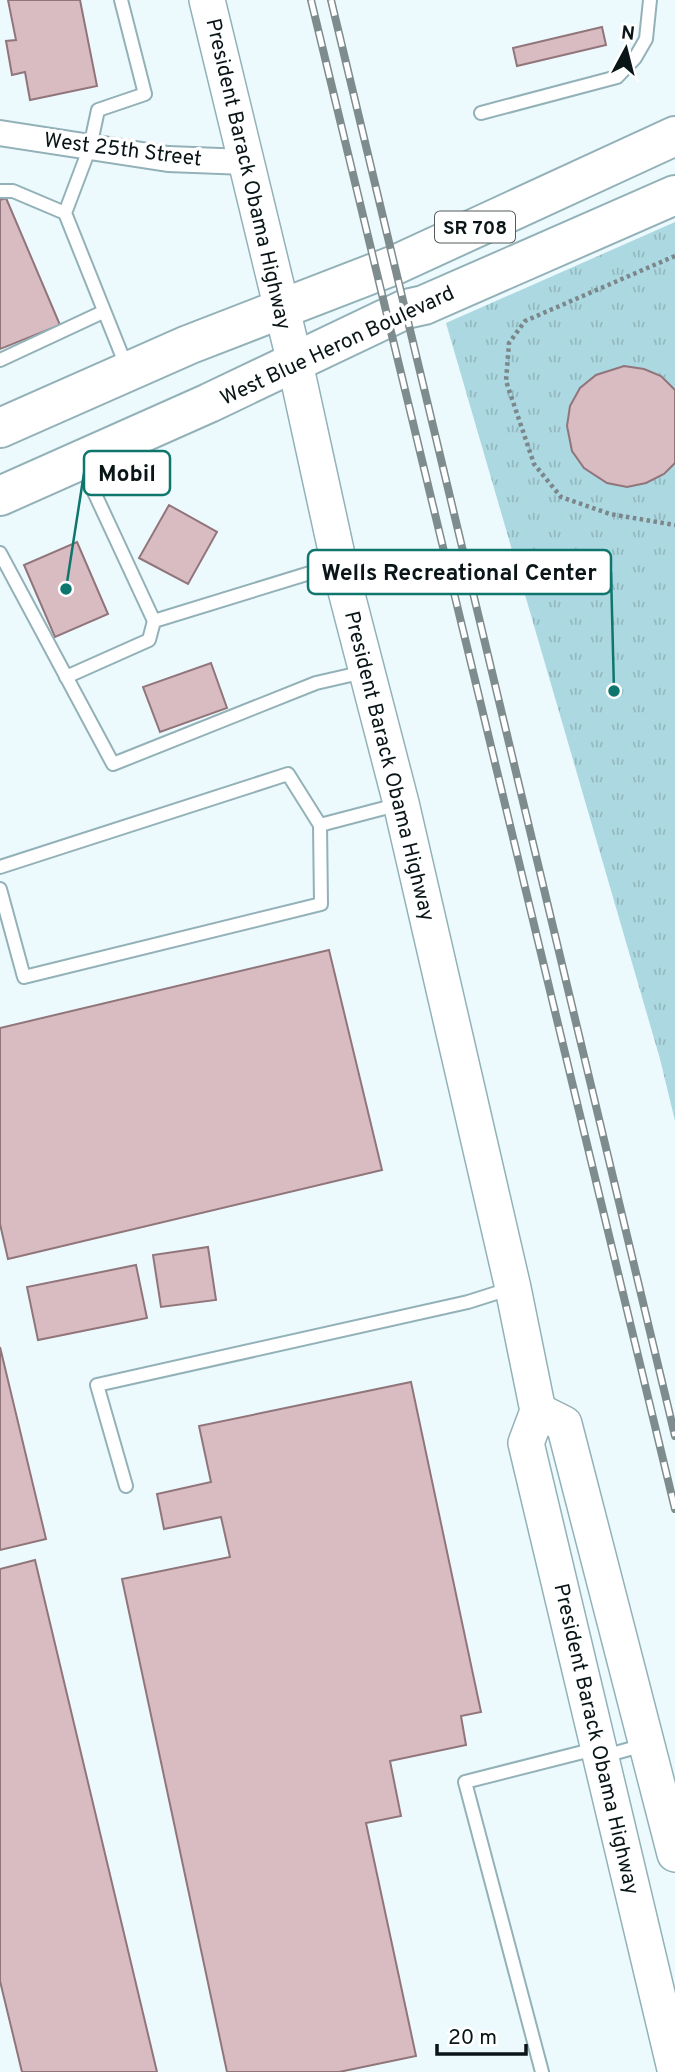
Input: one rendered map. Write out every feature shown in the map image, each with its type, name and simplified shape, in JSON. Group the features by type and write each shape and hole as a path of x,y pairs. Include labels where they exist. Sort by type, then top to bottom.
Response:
{"main road":[{"name":"President Barack Obama Highway","path":"207,0 295,363 339,564 401,803 513,1288 538,1411 526,1443 675,2069"},
{"name":"SR 708","path":"0,428 280,309 395,265 675,136"},
{"name":"West Blue Heron Boulevard","path":"0,496 295,363 406,309 675,195"},
{"name":"President Barack Obama Highway","path":"538,1411 564,1424 675,1854"}],"street":[{"name":"West 25th Street","path":"0,133 168,159 246,162"}],"lane":[{"path":"121,0 145,94 98,110 90,147 65,213 129,372"},
{"path":"481,113 617,77 635,58 646,39 650,0"},
{"path":"0,191 13,191 65,213"},
{"path":"0,360 103,312"},
{"path":"66,677 149,640 154,621 80,460"},
{"path":"0,553 113,764 316,683 368,671"},
{"path":"154,621 339,564"},
{"path":"0,867 288,774 320,825 321,904 24,977 0,889"},
{"path":"320,825 401,803"},
{"path":"126,1486 97,1385 468,1302 513,1288"},
{"path":"542,2072 465,1782 648,1744"}],"path":[{"path":"675,256 526,321 509,343 506,381 534,464 561,496 610,514 675,525"}],"green space":[{"path":"675,222 675,1121 660,1059 446,323"}],"building":[{"path":"8,0 80,0 97,86 30,100 25,72 12,75 6,41 16,40"},
{"path":"602,27 606,45 517,66 513,48"},
{"path":"6,198 60,325 0,349 0,200"},
{"path":"624,366 644,369 661,376 675,390 675,463 664,474 646,483 627,487 607,483 584,468 572,451 567,426 570,406 580,388 596,375"},
{"path":"169,505 217,532 188,584 139,558"},
{"path":"77,542 108,614 55,637 24,565"},
{"path":"211,663 227,708 160,732 143,687"},
{"path":"329,950 382,1170 8,1259 0,1224 0,1028"},
{"path":"208,1247 216,1300 161,1307 153,1255"},
{"path":"136,1265 147,1318 38,1340 27,1287"},
{"path":"0,1347 46,1539 0,1550"},
{"path":"411,1382 481,1712 461,1716 466,1745 390,1761 401,1816 366,1823 416,2056 339,2072 227,2072 122,1579 230,1557 221,1517 164,1529 157,1494 211,1482 199,1426"},
{"path":"35,1560 157,2072 22,2072 0,1981 0,1569"}],"railway":[{"path":"311,0 675,1509"},
{"path":"331,0 675,1436"}],"place":[{"name":"Mobil","path":"66,589"},
{"name":"Wells Recreational Center","path":"614,691"}]}
